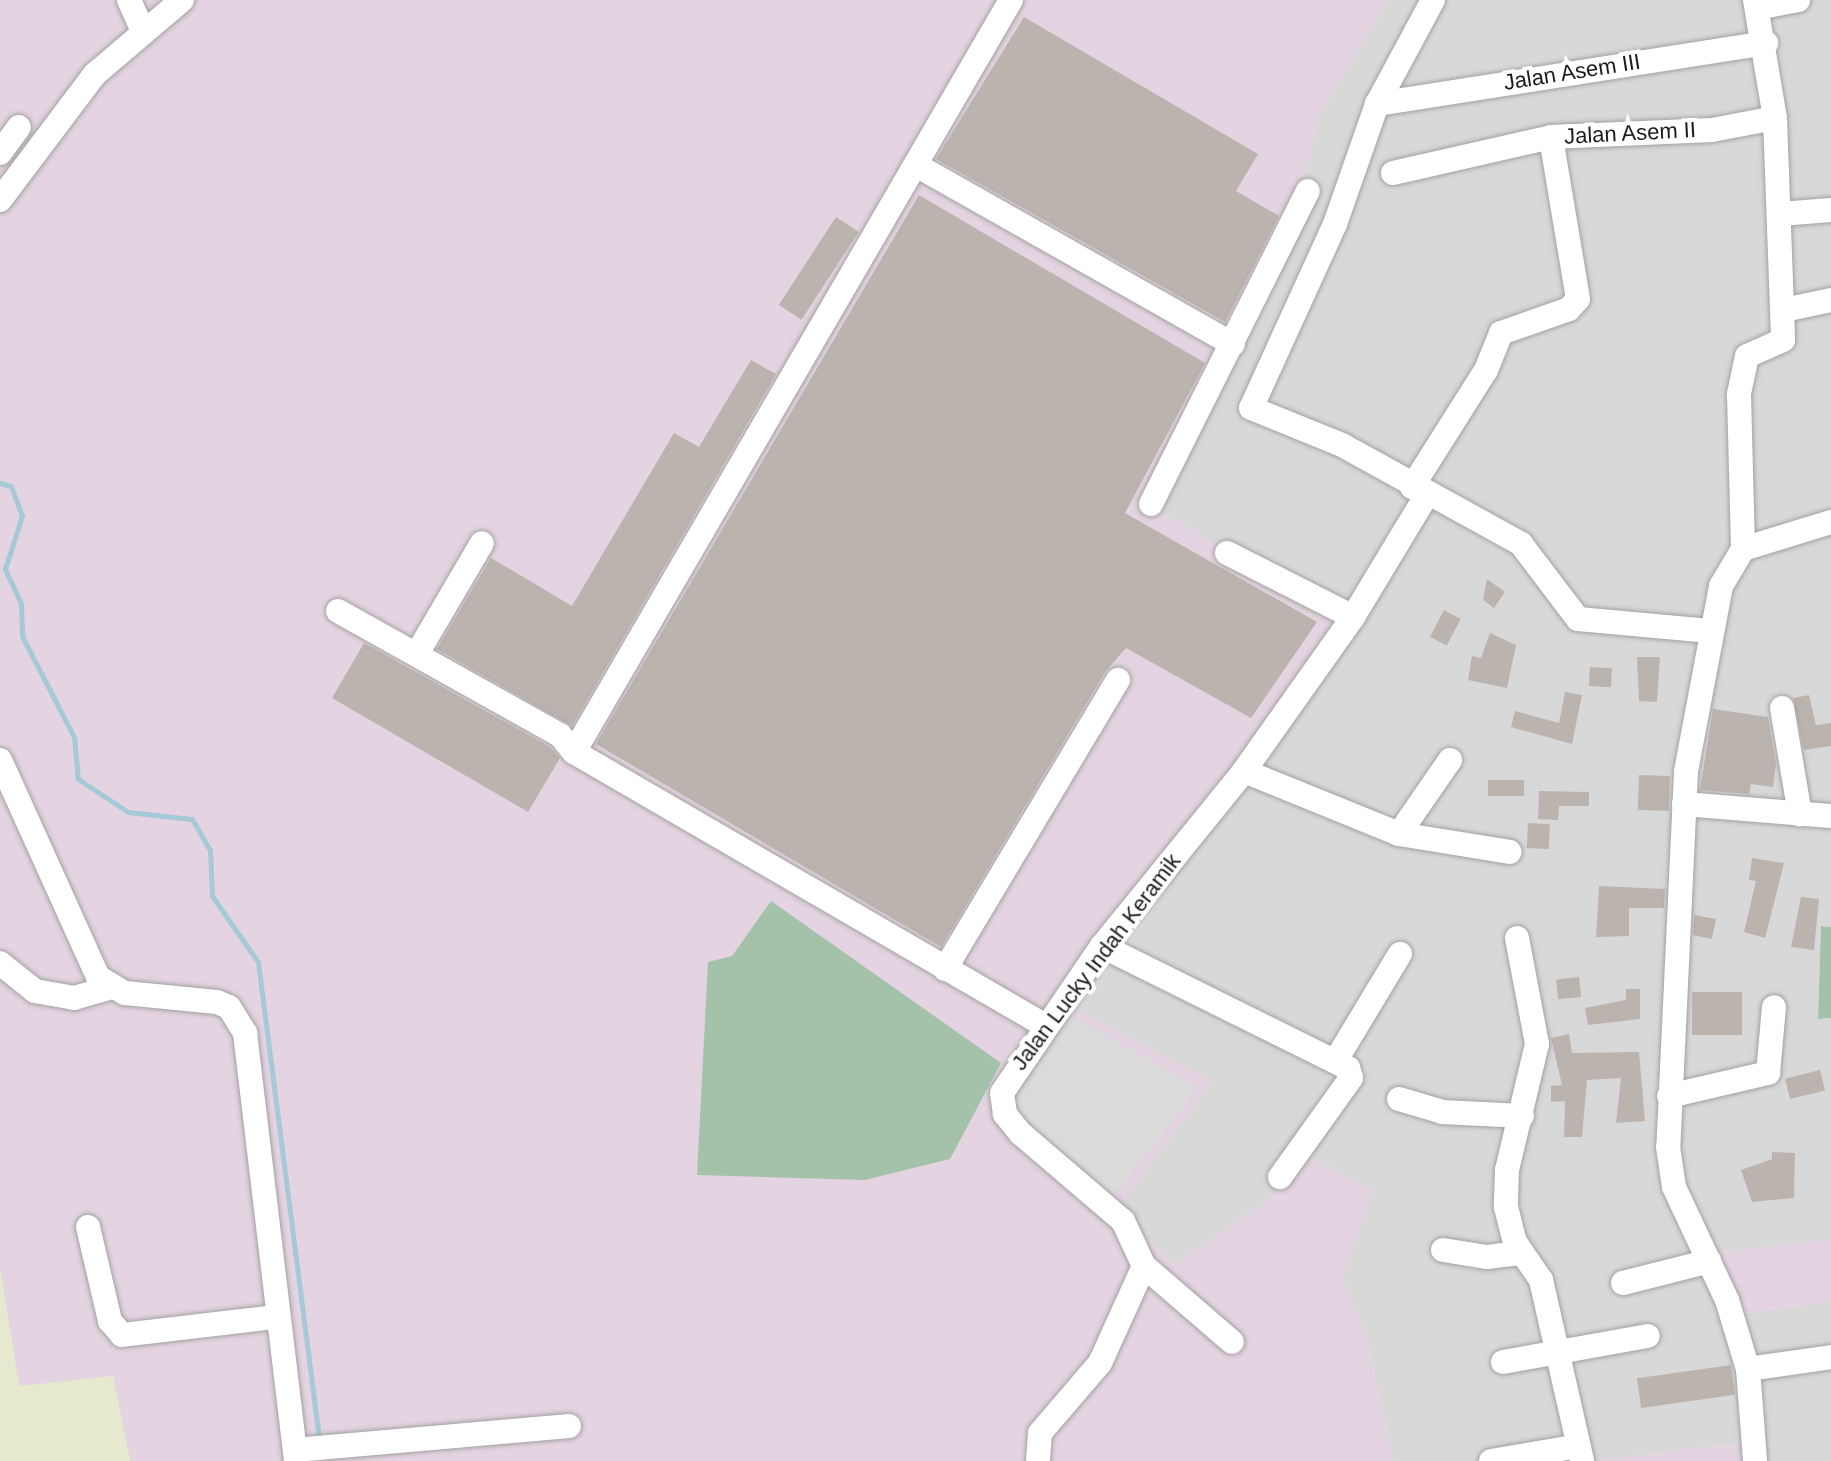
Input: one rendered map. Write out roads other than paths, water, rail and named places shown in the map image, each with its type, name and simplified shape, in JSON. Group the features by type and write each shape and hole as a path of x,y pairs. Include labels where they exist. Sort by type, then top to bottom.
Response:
{"street":[{"path":"129,0 143,32"},
{"path":"0,200 95,74 182,0"},
{"path":"574,752 1011,0"},
{"path":"1433,0 1377,104 1335,224 1251,408 1342,445 1419,491 1532,551 1578,619 1710,631"},
{"path":"1755,1461 1748,1369 1709,1261 1669,1169 1669,1096 1684,804 1710,631 1726,573 1743,549 1742,375 1747,356 1783,340 1775,118 1766,43 1756,4 1798,0"},
{"name":"Jalan Asem III","path":"1377,104 1766,43"},
{"name":"Jalan Asem II","path":"1393,173 1551,137 1712,130 1775,118"},
{"path":"0,153 19,127"},
{"name":"Jalan Lucky Indah Keramik","path":"1144,1266 1123,1221 1005,1114 1006,1082 1102,946 1244,771 1353,617 1486,370 1501,333 1569,309 1578,299 1551,137"},
{"path":"916,165 1233,344"},
{"path":"1151,504 1308,191"},
{"path":"1780,214 1831,210"},
{"path":"1784,310 1831,300"},
{"path":"1743,549 1831,522"},
{"path":"418,652 482,543"},
{"path":"1227,553 1353,617"},
{"path":"338,611 418,652 560,735 574,752 1044,1025"},
{"path":"945,969 1118,680"},
{"path":"1782,708 1800,814"},
{"path":"0,760 49,858 87,963 110,988"},
{"path":"1399,834 1450,760"},
{"path":"1244,771 1399,834 1510,852"},
{"path":"1684,804 1831,816"},
{"path":"1491,1461 1580,1453 1541,1280 1509,1228 1505,1189 1537,1044 1517,938"},
{"path":"1102,946 1336,1060 1351,1078 1280,1177"},
{"path":"1336,1060 1400,954"},
{"path":"0,963 35,991 74,998 110,988 217,1002 229,1007 245,1033 275,1317 300,1453 344,1443 569,1426"},
{"path":"1669,1096 1768,1073 1774,1007"},
{"path":"1399,1099 1443,1112 1522,1116"},
{"path":"88,1227 110,1321 122,1335 275,1317"},
{"path":"1443,1250 1487,1257 1522,1253"},
{"path":"1623,1283 1709,1261"},
{"path":"1038,1461 1040,1433 1100,1363 1144,1266 1232,1342"},
{"path":"1503,1362 1557,1357 1648,1336"},
{"path":"1748,1369 1831,1357"}],"waterway":[{"path":"0,483 11,486 22,516 5,569 21,604 22,636 74,737 78,779 128,812 192,819 210,850 212,896 258,962 319,1441"}]}
